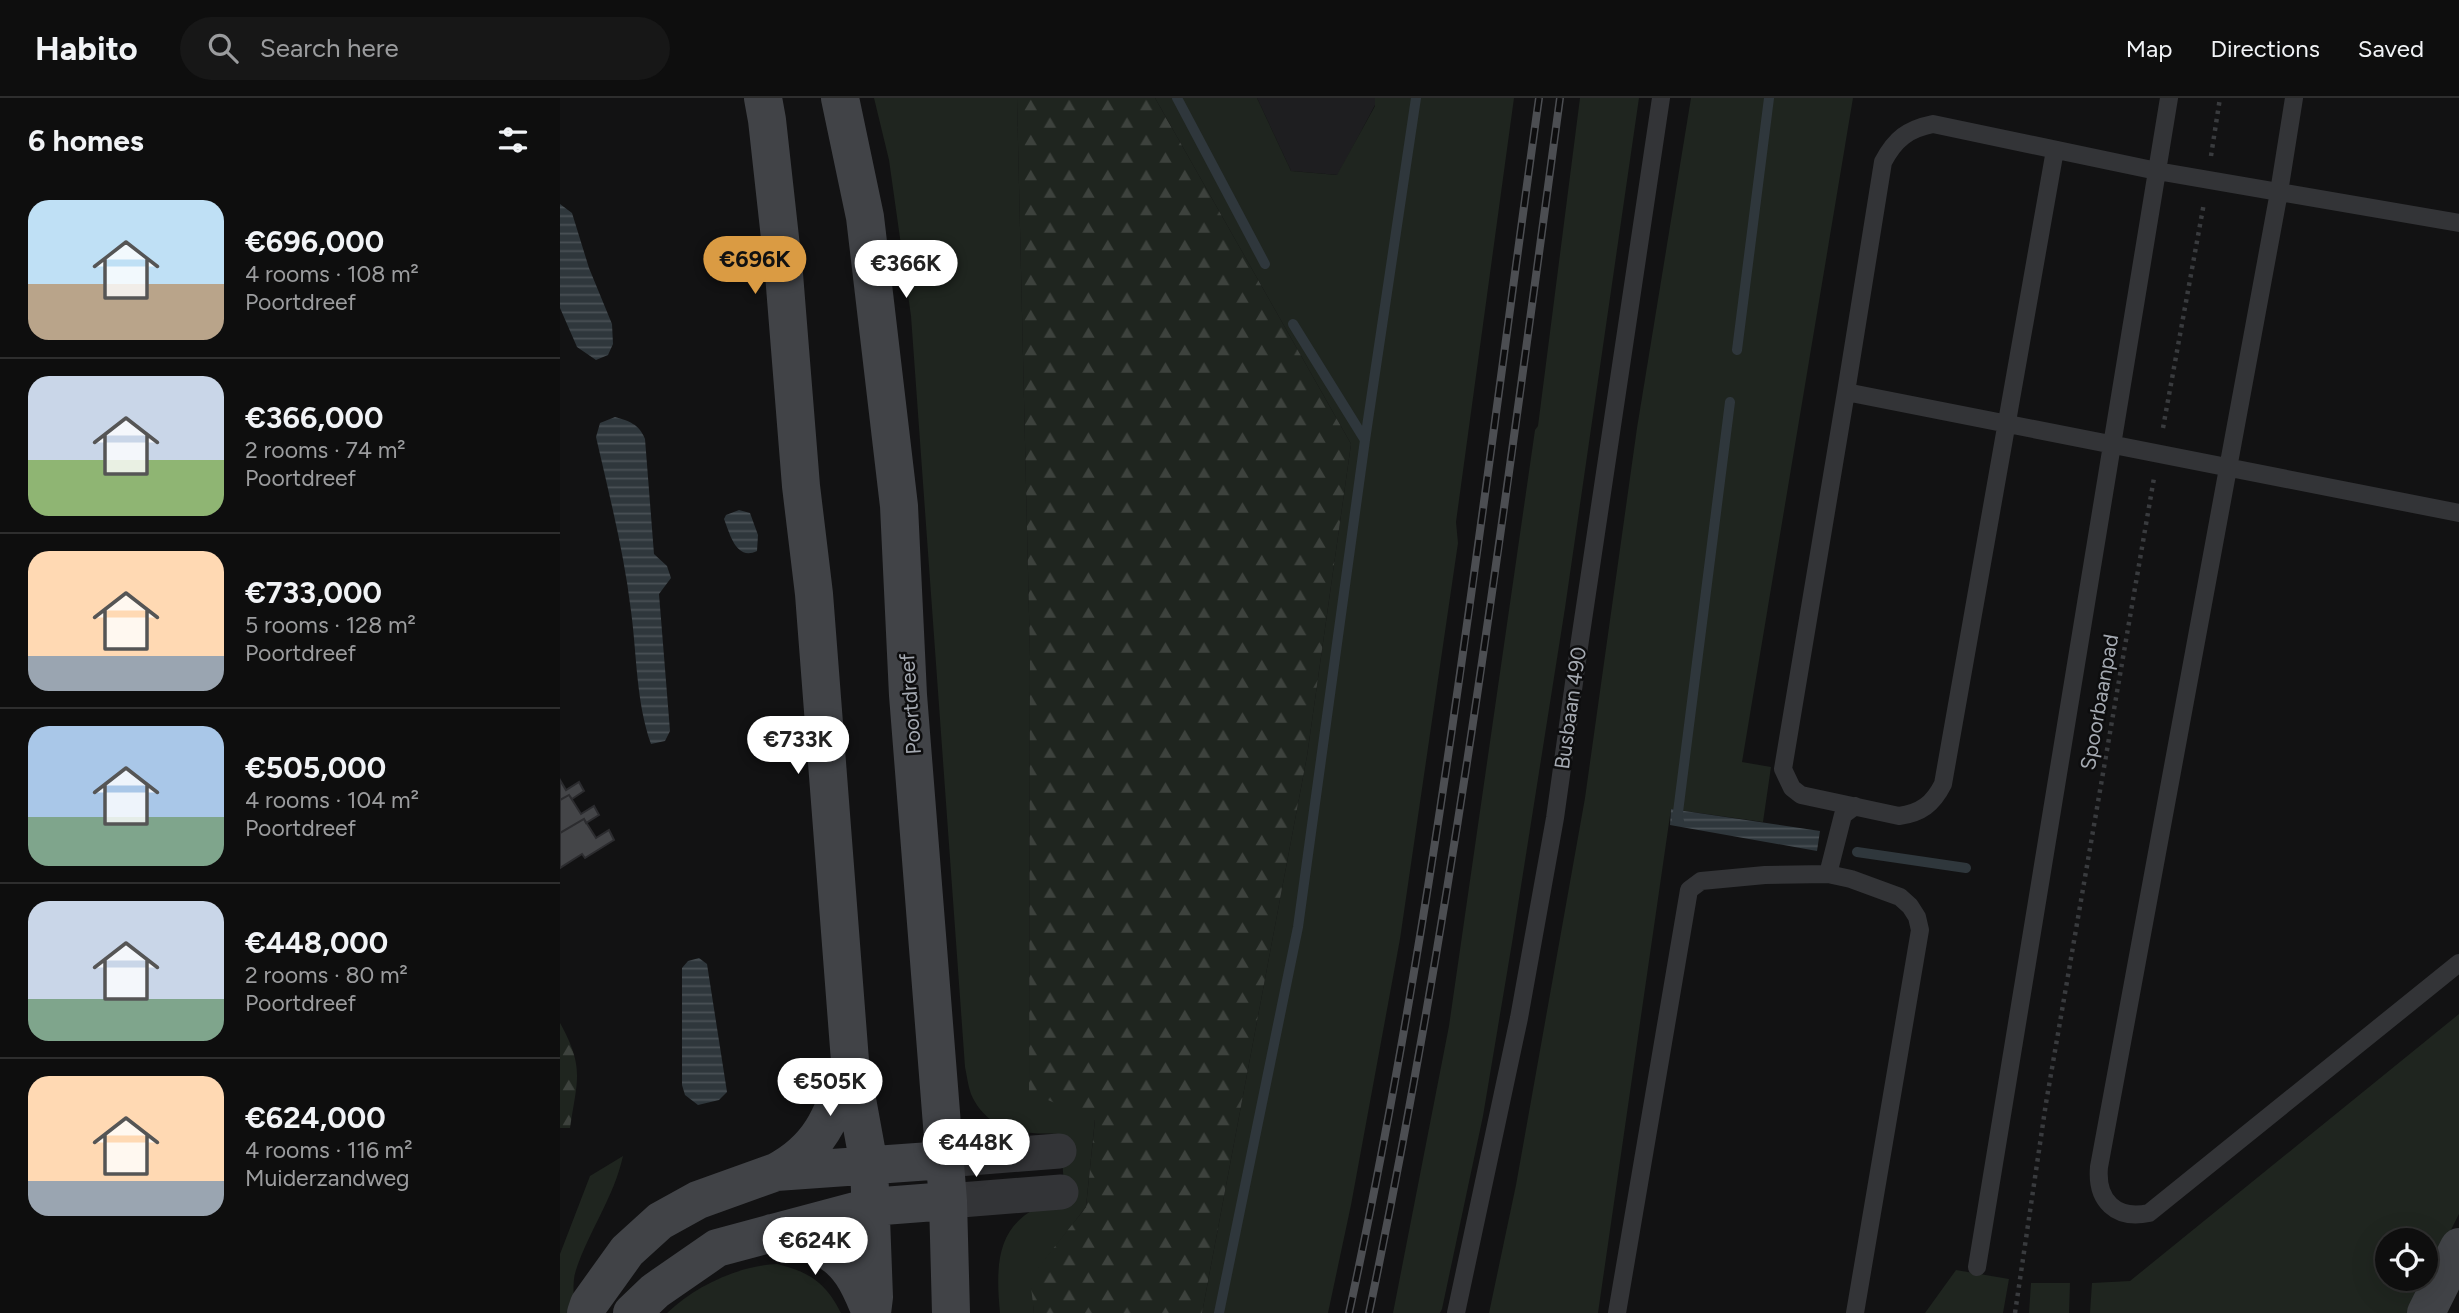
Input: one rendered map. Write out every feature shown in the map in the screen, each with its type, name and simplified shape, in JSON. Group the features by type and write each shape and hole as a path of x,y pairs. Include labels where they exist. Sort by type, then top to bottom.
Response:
{"main road":[{"path":"763,98 782,261 801,486 814,594 850,1060 869,1165 874,1297 872,1313"},
{"name":"Poortdreef","path":"840,98 864,217 884,361 899,506 908,695 948,1201 951,1313"},
{"path":"586,1313 589,1304 627,1251 660,1221 698,1200 776,1172 797,1161 814,1144 826,1124 850,1060"},
{"path":"776,1172 945,1160"},
{"path":"632,1313 655,1292 717,1248 870,1207 948,1201"},
{"path":"772,1233 817,1245 836,1255 859,1282 872,1313"},
{"path":"2426,1313 2459,1247"}],"street":[{"path":"945,1160 1059,1151"},
{"path":"948,1201 1061,1192"}],"lane":[{"name":"Busbaan 490","path":"1456,1313 1519,1018 1555,818 1661,98"},
{"path":"1977,1267 2169,98"},
{"path":"2294,98 2279,192 2099,1167 2098,1180 2106,1201 2126,1214 2137,1216 2149,1213 2459,963"},
{"path":"2055,150 1944,784 1927,807 1914,814 1899,816 1801,795 1792,788 1783,769 1884,162 1902,135 1933,124 2157,171 2459,223"},
{"path":"1846,392 2459,513"},
{"path":"1828,874 1843,815 1855,806"},
{"path":"1617,1313 1689,890 1701,881 1765,874 1828,874 1851,879 1900,897 1910,905 1920,930 1855,1313"}],"path":[{"name":"Spoorbaanpad","path":"2015,1313 2046,1103 2208,180 2220,98"}],"shaded area":[{"path":"1257,98 1375,98 1375,105 1338,175 1291,171"},
{"path":"560,204 572,213 589,268 612,324 613,344 608,355 596,360 577,347 560,308"},
{"path":"615,417 633,424 645,439 654,554 667,566 671,578 659,594 670,731 665,741 651,744 640,695 624,567 596,437 600,423"},
{"path":"739,510 750,513 758,535 757,551 744,552 732,538 724,519 726,515"},
{"path":"1671,809 1820,831 1817,851 1670,825"},
{"path":"699,958 707,964 727,1092 719,1100 698,1105 685,1095 682,1085 682,968 688,961"}],"green space":[{"path":"874,98 1017,98 1030,656 1029,1091 1095,1119 1086,1207 1031,1278 1034,1313 1000,1313 998,1271 1006,1238 1014,1225 1043,1205 1065,1197 1060,1134 1021,1132 997,1124 987,1117 971,1094 965,1067 911,316 889,160"},
{"path":"1017,98 1155,98 1351,444 1307,756 1202,1313 1034,1313 1030,1278 1086,1207 1095,1120 1029,1092 1030,656"},
{"path":"1155,98 1257,98 1291,171 1337,175 1375,106 1375,98 1514,98 1456,522 1458,543 1400,939 1351,1205 1328,1313 1202,1313 1307,756 1351,444"},
{"path":"1580,98 1639,98 1565,608 1483,1116 1442,1309 1440,1313 1393,1313 1449,1026 1535,430 1538,426"},
{"path":"1691,98 1853,98 1742,762 1771,767 1763,822 1671,809 1598,1313 1489,1313 1516,1185 1585,798 1637,428"},
{"path":"2459,1014 2459,1214 2438,1255 2438,1228 2375,1228 2375,1291 2419,1291 2408,1313 2090,1313 2092,1283 2130,1281"},
{"path":"560,1023 576,1063 577,1086 570,1128 560,1128"},
{"path":"623,1156 614,1186 576,1270 571,1313 560,1313 560,1254 590,1176"},
{"path":"777,1264 816,1280 841,1313 667,1313 691,1294 718,1279 747,1269"},
{"path":"1956,1270 2009,1279 2003,1313 1925,1313"},
{"path":"2031,1283 2070,1283 2069,1313 2029,1313"}],"building":[{"path":"560,780 566,790 579,782 584,791 572,799 569,795 560,800"},
{"path":"569,795 581,814 594,806 599,815 586,823 584,819 560,833 560,800"},
{"path":"584,819 596,838 609,830 614,840 585,858 582,854 560,868 560,833"}],"waterway":[{"path":"1177,98 1265,264"},
{"path":"1219,1313 1298,927 1365,440 1416,98"},
{"path":"1737,350 1769,98"},
{"path":"1293,324 1365,440"},
{"path":"1679,821 1677,820 1730,402"},
{"path":"1857,852 1966,868"}],"railway":[{"path":"1349,1313 1380,1162 1432,859 1477,555 1539,98"},
{"path":"1369,1313 1427,1011 1452,859 1498,555 1560,98"}]}
